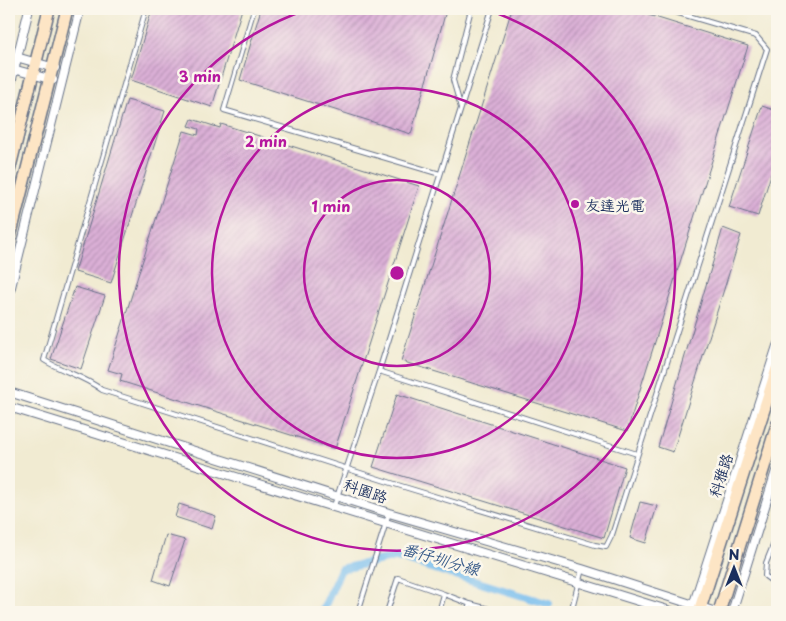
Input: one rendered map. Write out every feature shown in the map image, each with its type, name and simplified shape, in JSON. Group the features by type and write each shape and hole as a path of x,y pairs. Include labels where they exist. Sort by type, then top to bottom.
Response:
{"street":[{"path":"9,92 11,69 17,57 29,9"},
{"path":"9,171 49,9"},
{"path":"9,241 67,9"},
{"path":"9,295 80,9"},
{"path":"9,55 36,64 65,70"},
{"path":"11,69 62,82"},
{"name":"科雅路","path":"696,609 777,346"},
{"name":"科雅路","path":"696,609 777,369"},
{"name":"科園路","path":"9,392 339,495 389,513 582,570 696,609 718,612"},
{"name":"科園路","path":"9,407 674,612"},
{"path":"718,612 777,425"},
{"path":"732,612 777,468"}],"lane":[{"path":"146,9 44,360 57,368 87,378 102,390 348,467 410,489 606,547 612,535 767,49 756,36 665,9"},
{"path":"254,9 224,110 440,174"},
{"path":"461,108 452,80 471,9"},
{"path":"334,506 379,371 492,9"},
{"path":"379,371 637,454"},
{"path":"358,612 389,513"},
{"path":"777,536 766,564 765,576 777,585"},
{"path":"571,612 582,570"},
{"path":"387,612 398,578 470,604 500,612"},
{"path":"439,612 444,594"},
{"path":"467,612 470,604"}],"building":[{"path":"152,9 242,9 212,107 131,80"},
{"path":"261,9 438,9 446,11 411,134 240,80"},
{"name":"友達光電","path":"512,9 629,9 748,46 627,431 401,361"},
{"path":"127,100 165,111 111,283 75,272"},
{"path":"762,106 777,111 777,155 758,216 729,207"},
{"path":"192,119 220,128 221,124 419,186 335,449 120,381 122,374 108,370 184,131 198,135 199,129 189,126"},
{"path":"723,228 741,235 673,452 658,447"},
{"path":"75,287 105,296 81,369 51,359"},
{"path":"397,394 625,467 604,538 373,467"},
{"path":"640,502 657,506 646,543 630,538"},
{"path":"179,504 216,516 212,529 175,517"},
{"path":"166,535 185,540 170,586 153,580"}],"waterway":[{"name":"番仔圳分線","path":"322,612 341,569 396,557 549,604"}],"place":[{"name":"友達光電","path":"575,204"}]}
